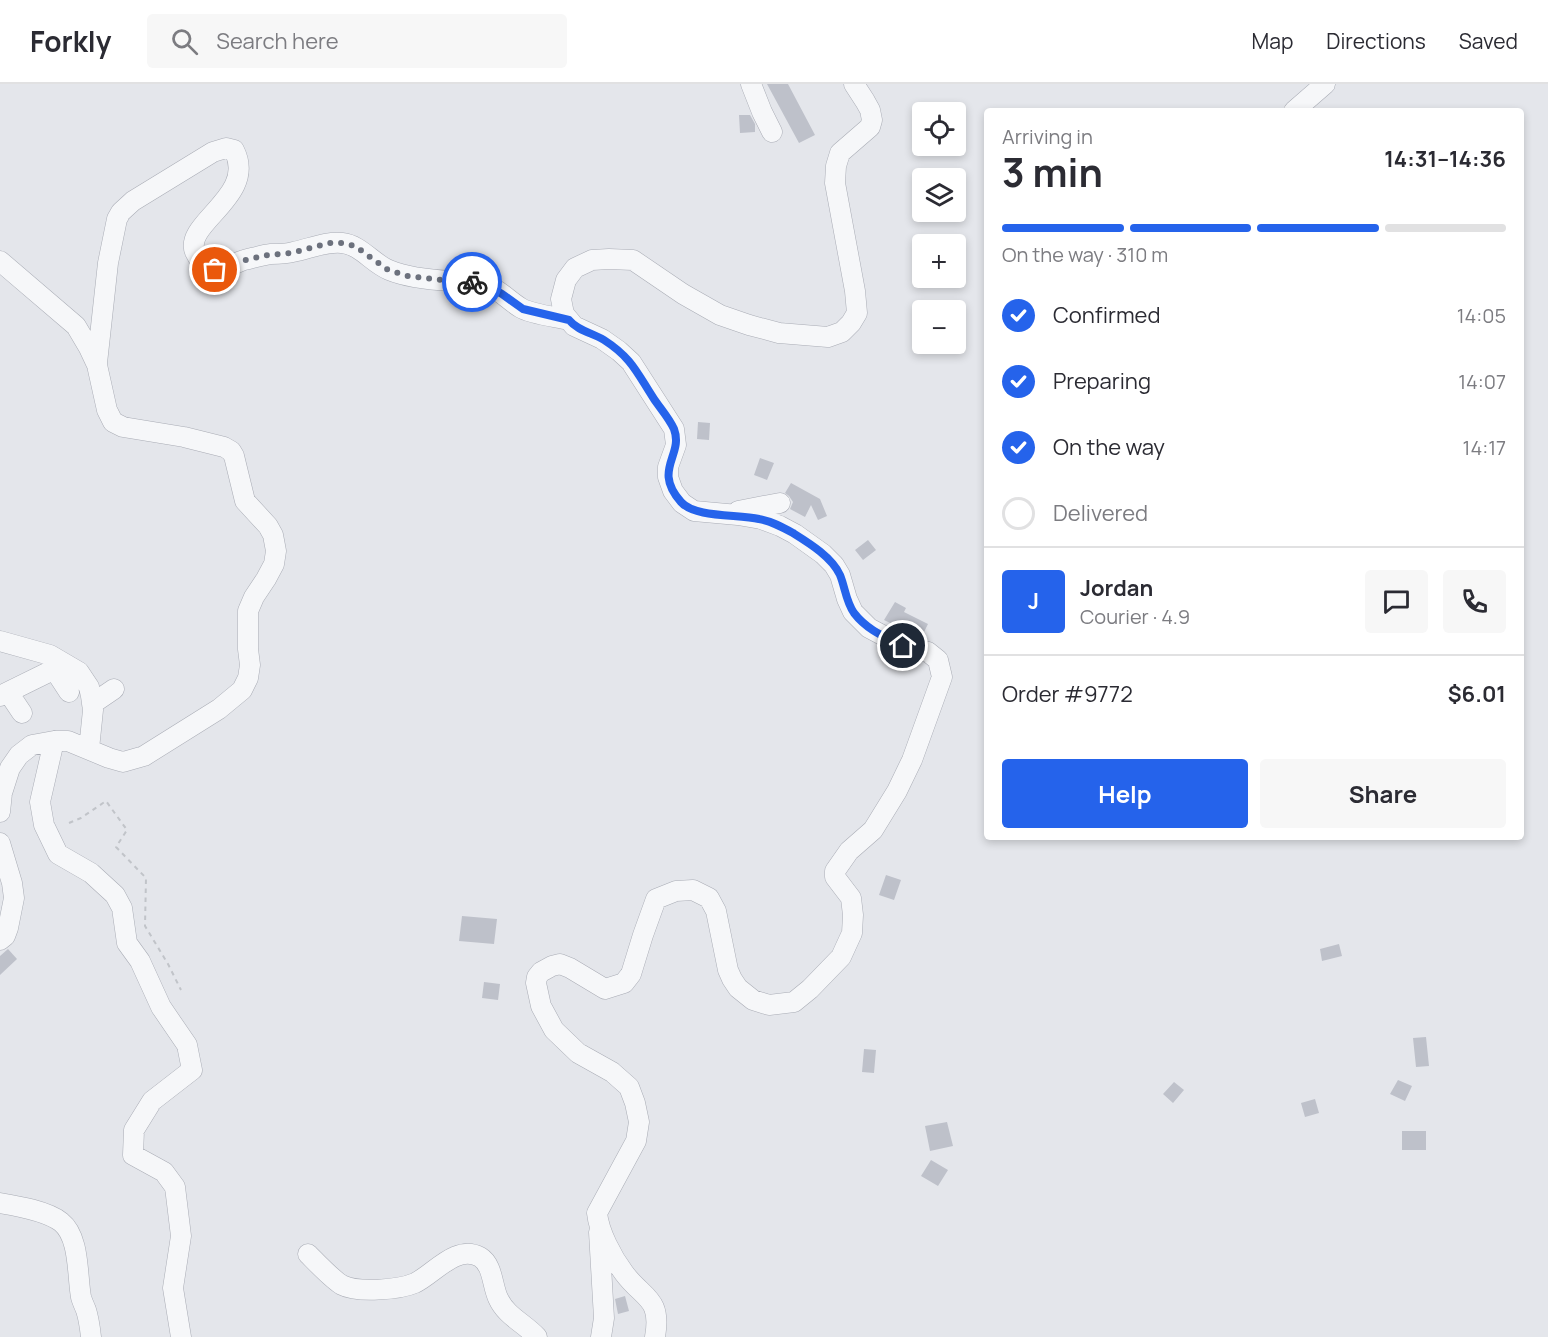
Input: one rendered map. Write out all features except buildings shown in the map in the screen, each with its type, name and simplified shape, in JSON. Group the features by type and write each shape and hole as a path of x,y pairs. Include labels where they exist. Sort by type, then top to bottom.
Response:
{"street":[{"path":"751,84 772,132"},
{"path":"601,1337 604,1318 597,1213 636,1141 639,1122 629,1087 612,1072 578,1053 554,1030 542,1006 536,983 537,976 552,966 560,964 605,989 624,983 631,974 656,899 676,891 693,890 709,898 716,911 728,970 738,988 753,1000 768,1005 794,1002 841,957 852,933 851,898 835,877 835,871 849,851 873,830 897,791 912,760 942,677 938,660 928,652 903,646 868,628 853,612 840,575 834,565 795,534 761,519 694,511 682,503 673,491 668,477 668,467 676,445 674,429 631,362 602,339 574,326 564,314 561,299 566,280 575,268 592,260 633,260 683,294 720,315 749,325 779,333 828,337 842,332 857,313 835,183 836,166 840,153 870,127 872,120 870,110 854,84"},
{"path":"1297,108 1325,84"},
{"path":"97,365 108,263 117,219 121,212 134,201 213,152 226,148 234,150 238,157 237,180 230,196 198,232 194,242 196,254 208,268 215,270 268,255 291,253 330,243 342,243 355,246 388,270 408,276 468,281 488,286 523,309 569,320"},
{"path":"0,261 76,326 97,365 107,410 113,422 123,427 203,441 231,451 245,501 268,526 273,535 276,551 274,564 248,611 250,665 248,678 242,690 219,709 144,756 123,762 68,741 32,745 19,755 10,768 2,793 0,812"},
{"path":"723,514 780,503"},
{"path":"0,641 50,655 72,666 91,697 93,710 89,749"},
{"path":"69,692 72,666"},
{"path":"22,713 4,694 72,666"},
{"path":"91,697 109,682"},
{"path":"54,741 40,802 44,825 58,854 91,873 115,895 122,908 127,943 140,961 161,1007 188,1045 192,1070 152,1101 134,1130 133,1147 133,1155 164,1172 175,1187 181,1236 173,1288 181,1337"},
{"path":"0,843 14,898 8,928 0,940"},
{"path":"0,1203 47,1215 62,1223 70,1233 81,1297 92,1337"},
{"path":"598,1225 624,1274 650,1298 657,1326 655,1337"},
{"path":"308,1254 343,1286 372,1291 413,1284 451,1257 464,1254 481,1258 488,1266 504,1309 528,1327 537,1337"}],"path":[{"path":"69,823 81,818 106,801 127,830 116,847 146,878 145,926 181,990"}],"way so far":[{"path":"215,270 268,255 291,253 330,243 342,243 355,246 388,270 408,276 472,282"}],"route":[{"path":"472,282 488,286 523,309 569,320 574,326 602,339 620,351 631,362 674,429 676,445 668,467 668,477 673,491 682,503 694,511 761,519 795,534 834,565 840,575 853,612 868,628 903,646"}]}
